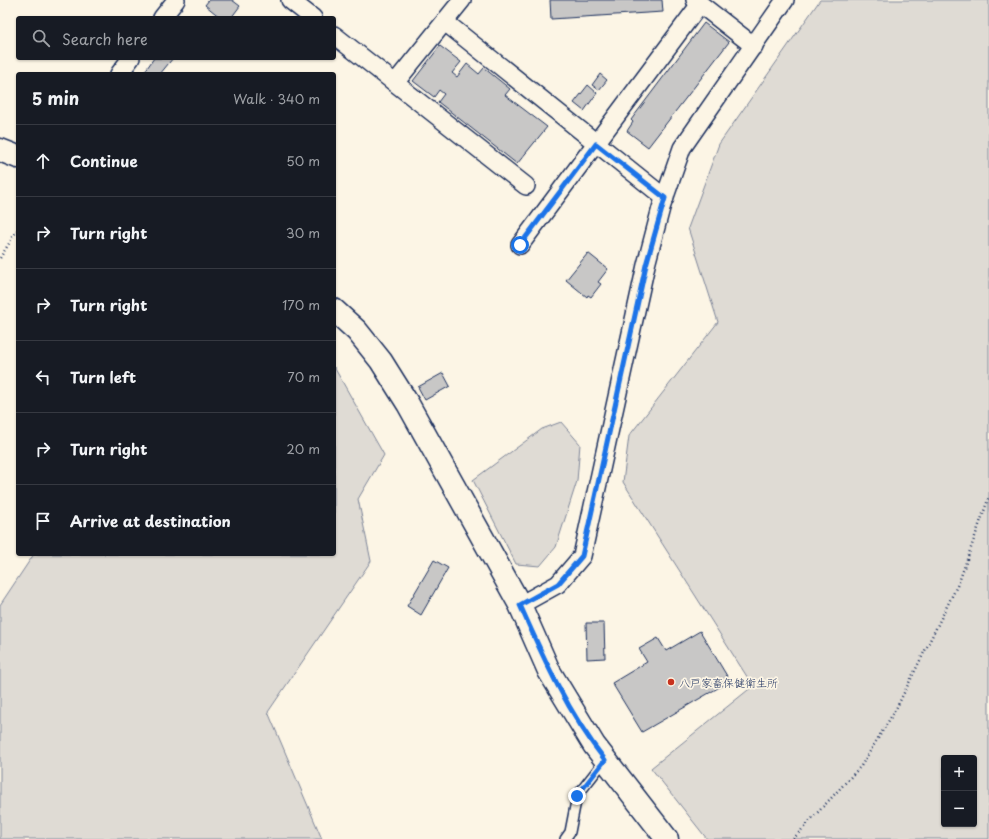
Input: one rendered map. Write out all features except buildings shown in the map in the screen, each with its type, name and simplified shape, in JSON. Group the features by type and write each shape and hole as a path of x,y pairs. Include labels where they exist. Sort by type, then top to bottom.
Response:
{"street":[{"path":"164,16 176,0"},
{"path":"290,0 310,16"},
{"path":"395,83 462,0"},
{"path":"520,605 558,584 582,556 646,265 665,198 682,148 785,0"},
{"path":"520,245 596,144 698,2 754,46"},
{"path":"445,22 665,198"},
{"path":"336,37 526,186"},
{"path":"120,72 130,60"},
{"path":"0,150 16,156"},
{"path":"336,312 357,331 381,361 520,605 549,671 594,745 667,839"}],"lane":[{"path":"565,839 570,832 577,796 605,760"}],"path":[{"path":"0,258 16,232"},
{"path":"793,839 860,766 896,709 959,582 989,497"}],"shaded area":[{"path":"820,0 989,0 989,839 707,839 651,768 753,686 623,482 629,436 718,322 688,228 719,144"},
{"path":"336,371 384,455 358,499 371,561 268,712 322,839 0,839 0,605 33,556 336,556"},
{"path":"561,422 580,444 577,481 556,547 540,566 516,564 473,480 542,429"}],"place":[{"name":"八戸家畜保健衛生所","path":"671,682"}],"route":[{"path":"520,245 596,144 665,198 646,265 582,556 558,584 520,605 549,671 594,745 605,760 577,796"}]}
